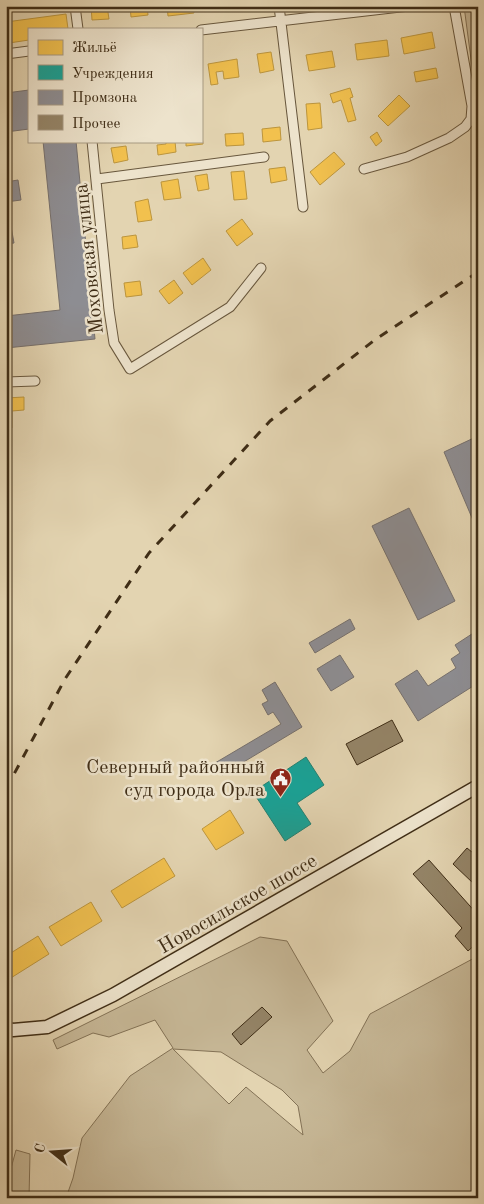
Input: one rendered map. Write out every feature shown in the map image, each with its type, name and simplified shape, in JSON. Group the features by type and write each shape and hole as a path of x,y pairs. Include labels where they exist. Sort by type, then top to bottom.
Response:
{"street":[{"path":"75,6 78,28"},
{"path":"279,6 302,207"},
{"path":"202,30 409,6"},
{"path":"364,169 407,157 449,138 466,127 471,119 472,106 454,6"},
{"path":"6,54 28,51"},
{"name":"Моховская улица","path":"92,142 114,344 130,369 230,307 261,268"},
{"path":"97,180 264,157"},
{"path":"6,382 35,381"},
{"name":"Новосильское шоссе","path":"6,1029 47,1027 113,995 478,786"}],"shaded area":[{"path":"464,6 478,6 478,106 477,105"},
{"path":"260,937 287,941 333,1021 307,1050 323,1073 350,1051 370,1014 478,956 478,1198 66,1198 73,1178 82,1138 130,1076 173,1048 155,1020 109,1037 93,1033 57,1049 53,1040","holes":["173,1049 221,1052 282,1090 298,1106 303,1135 246,1087 229,1104"]},
{"path":"16,1150 30,1154 29,1198 6,1198 6,1172 10,1172"}],"building: Жильё":[{"path":"91,6 107,6 109,19 92,20"},
{"path":"130,6 147,6 148,15 131,17"},
{"path":"167,6 193,6 194,13 168,16"},
{"path":"66,14 68,28 28,28 28,40 9,43 6,22"},
{"path":"432,32 435,48 404,54 401,38"},
{"path":"387,40 389,56 357,60 355,44"},
{"path":"332,51 335,67 309,71 306,55"},
{"path":"271,52 274,70 260,73 257,54"},
{"path":"237,59 239,77 224,79 223,71 216,72 218,84 211,85 208,64"},
{"path":"436,68 438,78 416,82 414,72"},
{"path":"350,88 353,97 350,98 356,120 348,122 341,100 333,103 330,94"},
{"path":"399,95 410,106 388,126 378,116"},
{"path":"320,103 322,128 308,130 306,104"},
{"path":"280,127 281,140 263,142 262,129"},
{"path":"377,132 382,141 376,146 370,137"},
{"path":"243,133 244,145 226,146 225,134"},
{"path":"202,136 203,144 186,146 186,142 202,142"},
{"path":"166,142 175,142 176,152 158,155 157,145 166,144"},
{"path":"126,146 128,160 114,163 111,148"},
{"path":"334,152 345,164 320,185 310,172"},
{"path":"285,167 287,180 271,183 269,169"},
{"path":"244,171 247,199 234,200 231,172"},
{"path":"207,174 209,189 198,191 195,176"},
{"path":"178,179 181,198 164,200 161,182"},
{"path":"148,199 152,220 138,222 135,202"},
{"path":"242,219 253,234 237,246 226,231"},
{"path":"136,235 138,247 123,249 122,237"},
{"path":"203,258 211,270 192,285 183,273"},
{"path":"174,280 183,293 169,304 159,291"},
{"path":"140,281 142,295 126,297 124,283"},
{"path":"24,397 24,410 12,411 12,428 6,428 6,398"},
{"path":"230,810 244,833 216,850 202,829"},
{"path":"164,858 175,876 122,908 111,891"},
{"path":"91,902 102,921 61,946 49,927"},
{"path":"38,936 49,954 6,981 6,956"}],"building: Учреждения":[{"name":"Северный районный суд города Орла","path":"306,757 324,785 297,803 311,824 285,841 253,792"}],"building: Промзона":[{"path":"28,90 28,129 6,132 6,93"},
{"path":"43,142 76,142 95,339 6,348 6,316 60,310"},
{"path":"18,180 21,200 6,202 6,182"},
{"path":"6,221 10,221 14,243 6,244"},
{"path":"478,436 478,532 444,452"},
{"path":"409,508 455,601 418,620 372,526"},
{"path":"350,619 355,629 315,653 309,643"},
{"path":"478,630 478,683 418,721 395,684 417,670 428,686 456,668 451,659 460,653 455,645"},
{"path":"340,655 354,677 331,691 317,669"},
{"path":"275,682 302,727 222,775 215,763 281,724 273,712 268,715 262,704 268,701 262,690"}],"building: Прочее":[{"path":"392,720 403,741 357,765 346,744"},
{"path":"467,848 478,857 478,881 474,884 453,864"},
{"path":"429,860 478,915 478,942 468,951 455,936 462,928 413,874"},
{"path":"262,1007 272,1017 241,1045 232,1034"}],"railway":[{"path":"6,789 65,679 149,553 270,421 376,339 478,272"}],"place":[{"name":"Северный районный суд города Орла","path":"281,797"}]}
